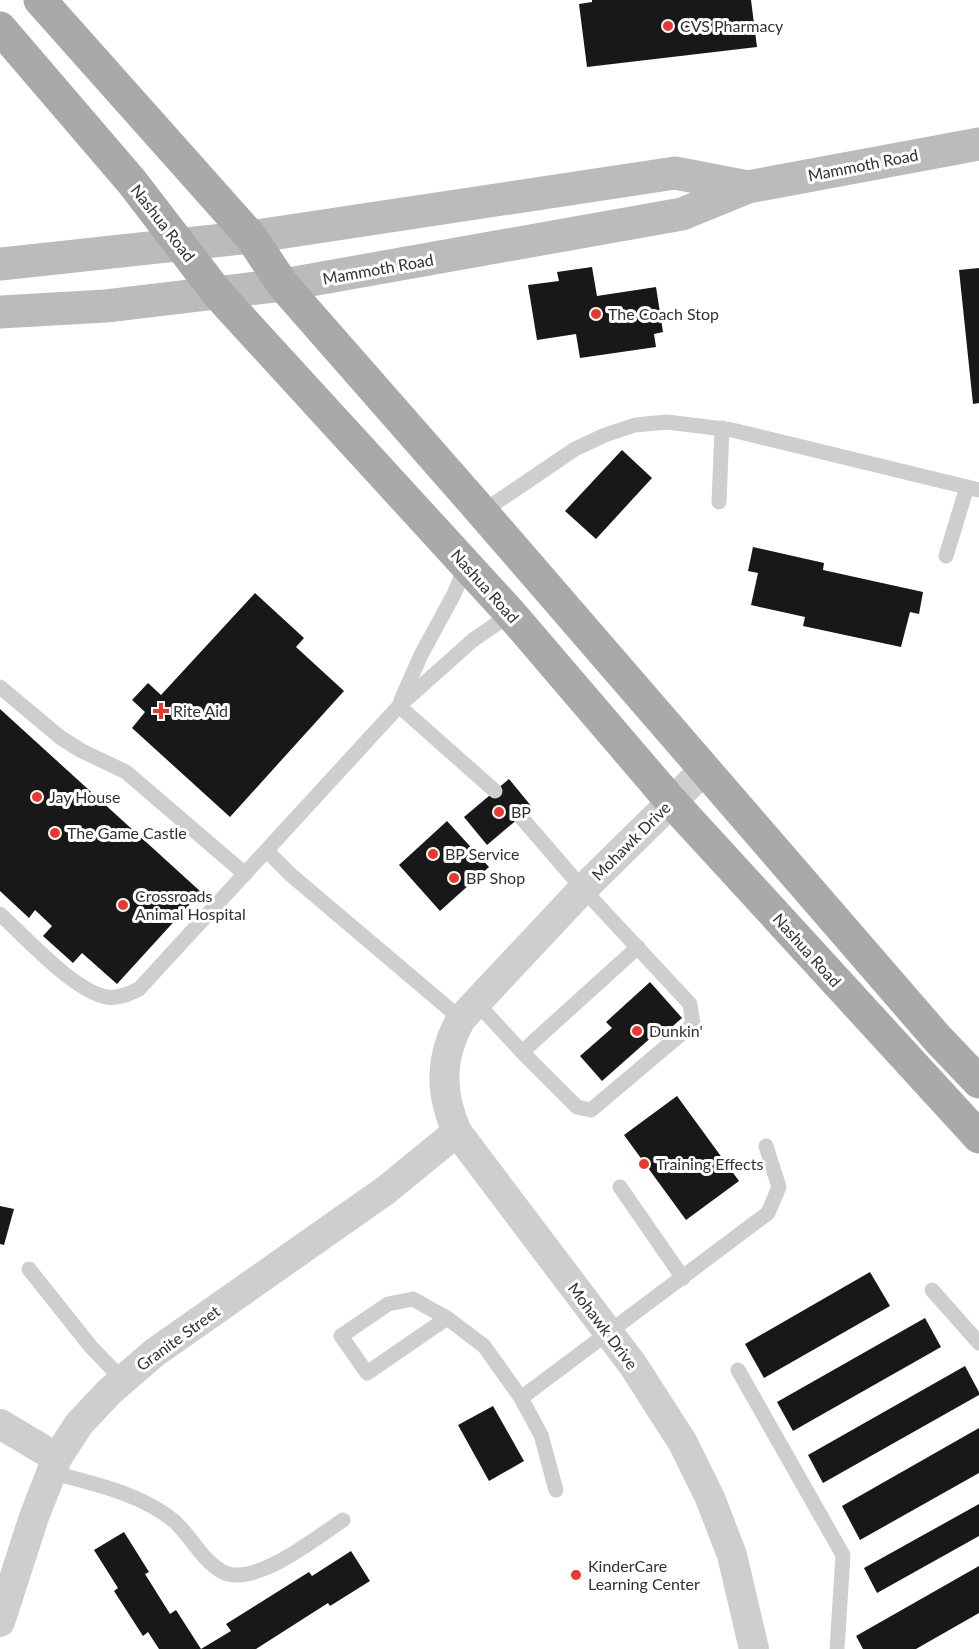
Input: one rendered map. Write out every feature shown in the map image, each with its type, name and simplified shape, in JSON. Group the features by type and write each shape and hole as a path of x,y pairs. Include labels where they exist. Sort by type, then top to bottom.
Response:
{"main road":[{"path":"40,0 251,237 283,285 483,512 937,1038 979,1082"},
{"name":"Nashua Road","path":"0,28 132,183 218,294 466,564 672,801 979,1137"},
{"name":"Mammoth Road","path":"0,312 106,306 283,285 682,214 748,187 979,144"},
{"name":"Mammoth Road","path":"0,264 251,237 675,172 748,187"}],"street":[{"name":"Mohawk Drive","path":"704,770 583,889 469,1011 451,1036 443,1073 449,1113 457,1132 633,1365 683,1443 710,1498 732,1556 754,1649"},
{"name":"Granite Street","path":"0,1622 34,1517 54,1465 79,1424 109,1392 154,1353 386,1190 457,1132"},
{"path":"0,1424 54,1465"}],"lane":[{"path":"483,512 575,450 605,435 635,425 667,422 722,428 973,488 946,556"},
{"path":"719,502 722,428"},
{"path":"399,706 421,655 454,594 466,564"},
{"path":"0,914 74,982 91,993 109,998 125,996 139,989 399,706 473,640 511,614"},
{"path":"0,687 61,738 126,772 245,874"},
{"path":"399,706 495,791"},
{"path":"267,850 291,875 522,1052 577,1107 591,1110 693,1024 690,1004 583,889 520,816"},
{"path":"522,1052 638,947"},
{"path":"521,1398 768,1214 779,1187 766,1146"},
{"path":"620,1187 682,1278"},
{"path":"29,1269 91,1347 123,1380"},
{"path":"932,1290 979,1343"},
{"path":"447,1318 367,1373 341,1336 388,1304 413,1299 447,1318 484,1346 521,1398 541,1435 556,1490"},
{"path":"738,1370 843,1555 837,1649"},
{"path":"54,1465 148,1503 175,1522 203,1555 223,1572 246,1576 267,1569 343,1520"}],"building":[{"name":"CVS Pharmacy","path":"592,0 751,0 757,47 587,67 579,4 592,2"},
{"name":"The Coach Stop","path":"592,267 597,296 656,287 663,332 654,334 656,347 580,358 576,334 537,340 528,285 559,281 557,272"},
{"path":"979,268 979,403 973,404 959,270"},
{"path":"622,450 652,478 596,539 565,511"},
{"path":"753,547 824,563 823,570 923,592 919,614 910,612 901,647 803,626 805,617 751,605 758,573 748,571"},
{"name":"Rite Aid","path":"255,593 304,638 296,647 344,691 230,817 132,728 145,712 132,700 148,683 161,695"},
{"path":"0,709 201,892 117,984 82,953 73,963 43,936 52,926 35,910 29,918 0,891"},
{"name":"BP","path":"509,779 532,807 487,845 464,817"},
{"path":"447,821 489,867 440,911 399,865"},
{"name":"Dunkin'","path":"650,982 682,1018 658,1039 654,1035 602,1081 580,1056 612,1028 606,1022"},
{"path":"677,1096 739,1181 686,1220 624,1135"},
{"path":"0,1206 14,1209 4,1245 0,1244"},
{"path":"870,1272 890,1306 764,1378 745,1344"},
{"path":"925,1318 941,1347 793,1431 777,1402"},
{"path":"965,1366 979,1395 823,1483 808,1455"},
{"path":"493,1406 524,1461 489,1481 458,1425"},
{"path":"979,1428 979,1473 860,1540 842,1506"},
{"path":"979,1504 979,1536 877,1593 864,1568"},
{"path":"124,1532 149,1572 145,1574 170,1614 176,1610 201,1649 159,1649 148,1632 143,1636 114,1591 118,1588 94,1550"},
{"path":"351,1551 370,1581 330,1606 328,1603 256,1649 201,1649 231,1631 226,1624 309,1572 312,1576"},
{"path":"979,1566 979,1613 916,1649 863,1649 856,1636"}],"place":[{"name":"CVS Pharmacy","path":"668,26"},
{"name":"The Coach Stop","path":"596,314"},
{"name":"Rite Aid","path":"161,711"},
{"name":"Jay House","path":"37,797"},
{"name":"BP","path":"499,812"},
{"name":"The Game Castle","path":"55,833"},
{"name":"BP Service","path":"433,854"},
{"name":"BP Shop","path":"454,878"},
{"name":"Crossroads Animal Hospital","path":"123,905"},
{"name":"Dunkin'","path":"637,1031"},
{"name":"Training Effects","path":"644,1164"},
{"name":"KinderCare Learning Center","path":"576,1575"}]}
